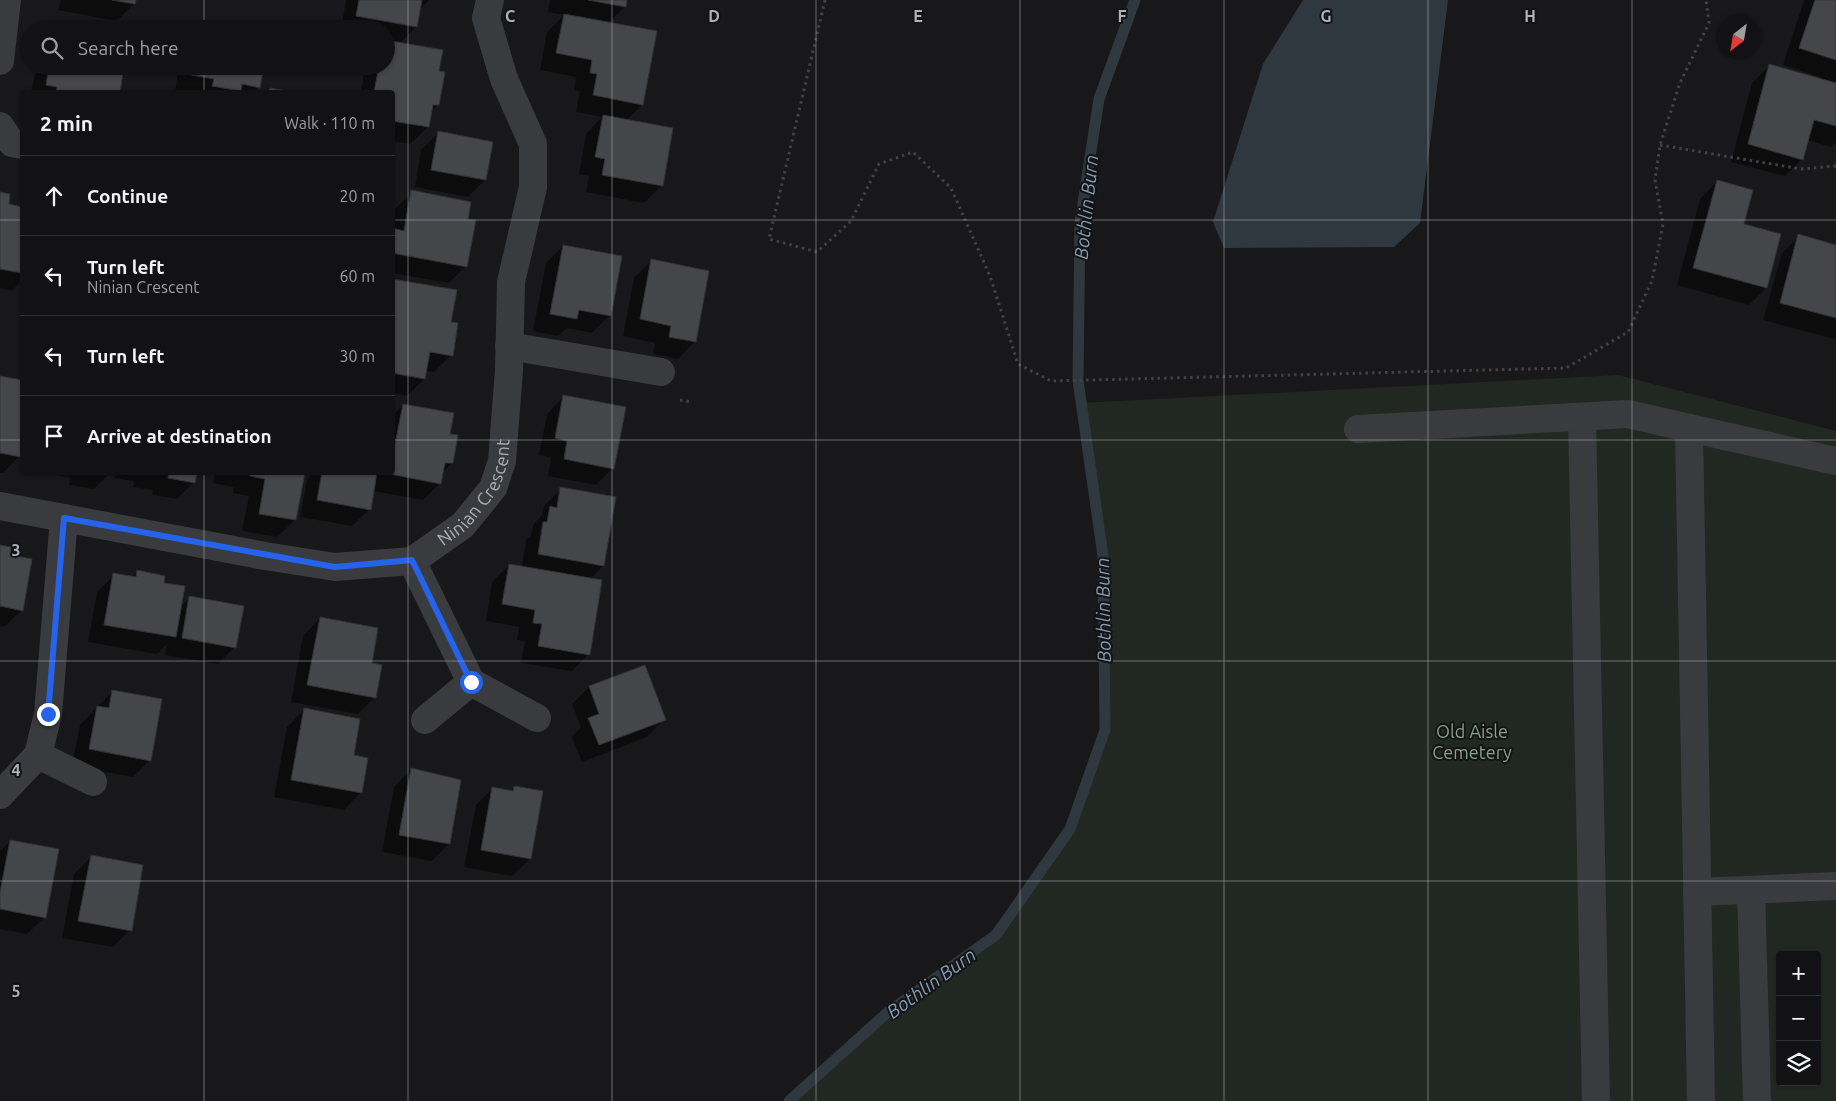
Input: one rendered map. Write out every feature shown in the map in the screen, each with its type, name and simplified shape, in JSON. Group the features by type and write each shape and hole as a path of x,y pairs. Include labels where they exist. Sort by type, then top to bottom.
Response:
{"street":[{"path":"0,60 7,0"},
{"name":"Ninian Crescent","path":"0,506 335,567 412,560 463,525 493,488 502,461 511,282 533,187 534,144 504,79 486,18 490,0"},
{"path":"0,126 12,142 20,144"},
{"path":"509,346 661,372"},
{"path":"1358,429 1628,414 1836,461"},
{"path":"1582,418 1596,1101"},
{"path":"1689,428 1701,1101"},
{"path":"0,795 38,755 48,714 64,518"},
{"path":"412,560 471,682 537,718"},
{"path":"425,720 471,682"},
{"path":"38,755 93,782"},
{"path":"1697,892 1836,886"},
{"path":"1751,890 1757,1101"}],"path":[{"path":"825,0 769,239 817,252 851,221 879,164 913,152 951,188 990,276 1018,364 1051,381 1566,368 1628,332 1652,282 1663,224 1655,180 1660,145 1680,83 1709,23 1706,0"},
{"path":"1660,145 1801,169 1836,166"}],"green space":[{"name":"Old Aisle Cemetery","path":"1618,375 1836,431 1836,1101 789,1101 888,1012 996,935 1070,829 1105,730 1103,556 1081,403"}],"shaded area":[{"path":"1303,0 1448,0 1420,223 1394,247 1224,248 1213,222 1263,64"}],"building":[{"path":"112,0 136,0 135,4"},
{"path":"359,0 422,0 417,27 395,23 395,20 378,20 356,16"},
{"path":"588,0 627,0 626,7"},
{"path":"1815,0 1836,0 1836,60 1799,48"},
{"path":"564,14 657,31 643,105 593,95 597,74 590,73 592,60 556,53"},
{"path":"395,42 443,50 439,71 445,72 439,105 433,105 429,127 395,121 395,90 374,90 377,75 395,75"},
{"path":"1769,64 1836,83 1836,126 1814,120 1803,160 1748,144"},
{"path":"48,75 123,75 120,90 56,90 57,87 46,85"},
{"path":"191,75 262,75 260,88 242,84 241,90 212,86 214,79"},
{"path":"603,115 673,128 663,186 602,175 605,159 595,157"},
{"path":"438,131 493,142 486,180 431,170"},
{"path":"1717,180 1753,190 1744,224 1781,234 1767,288 1693,268"},
{"path":"411,190 471,202 468,219 476,220 467,267 395,254 395,229 404,231"},
{"path":"0,192 10,194 9,204 20,207 20,273 0,269"},
{"path":"1798,234 1836,245 1836,318 1780,303"},
{"path":"563,245 622,256 611,316 579,310 577,319 550,314"},
{"path":"651,259 709,271 696,342 669,337 671,326 640,319"},
{"path":"395,280 457,290 451,322 458,323 453,356 430,352 425,379 395,374"},
{"path":"0,376 20,380 20,457 0,453"},
{"path":"563,395 626,407 614,469 564,459 567,441 555,438"},
{"path":"403,404 454,413 450,434 458,435 453,463 445,463 441,484 395,475 395,444"},
{"path":"169,475 196,475 195,483 168,478"},
{"path":"304,475 296,520 259,514 265,479 250,476"},
{"path":"321,475 377,475 371,510 317,500"},
{"path":"560,487 616,497 604,566 538,554 543,522 547,522 550,506 557,508"},
{"path":"0,545 11,547 10,555 32,559 23,611 0,606"},
{"path":"509,564 602,580 590,655 538,646 542,624 533,623 535,610 502,604"},
{"path":"137,570 165,576 164,583 185,586 176,637 104,625 113,573 136,577"},
{"path":"189,596 244,606 236,648 182,638"},
{"path":"320,617 378,628 372,663 382,665 376,698 307,685"},
{"path":"645,665 666,720 599,745 588,718 599,714 589,686"},
{"path":"112,690 162,699 151,761 89,749 97,706 109,708"},
{"path":"304,708 360,719 354,755 368,758 362,793 291,780"},
{"path":"411,768 461,780 450,844 399,835"},
{"path":"514,786 543,791 531,859 481,850 492,787 513,791"},
{"path":"10,840 59,849 46,918 0,909 0,892"},
{"path":"91,855 143,865 132,931 78,921"}],"waterway":[{"name":"Bothlin Burn","path":"789,1101 888,1012 996,935 1070,829 1105,730 1103,556 1078,380 1080,223 1099,99 1135,0"}],"route":[{"path":"48,714 64,518 265,556 335,567 412,560 471,682"}]}
